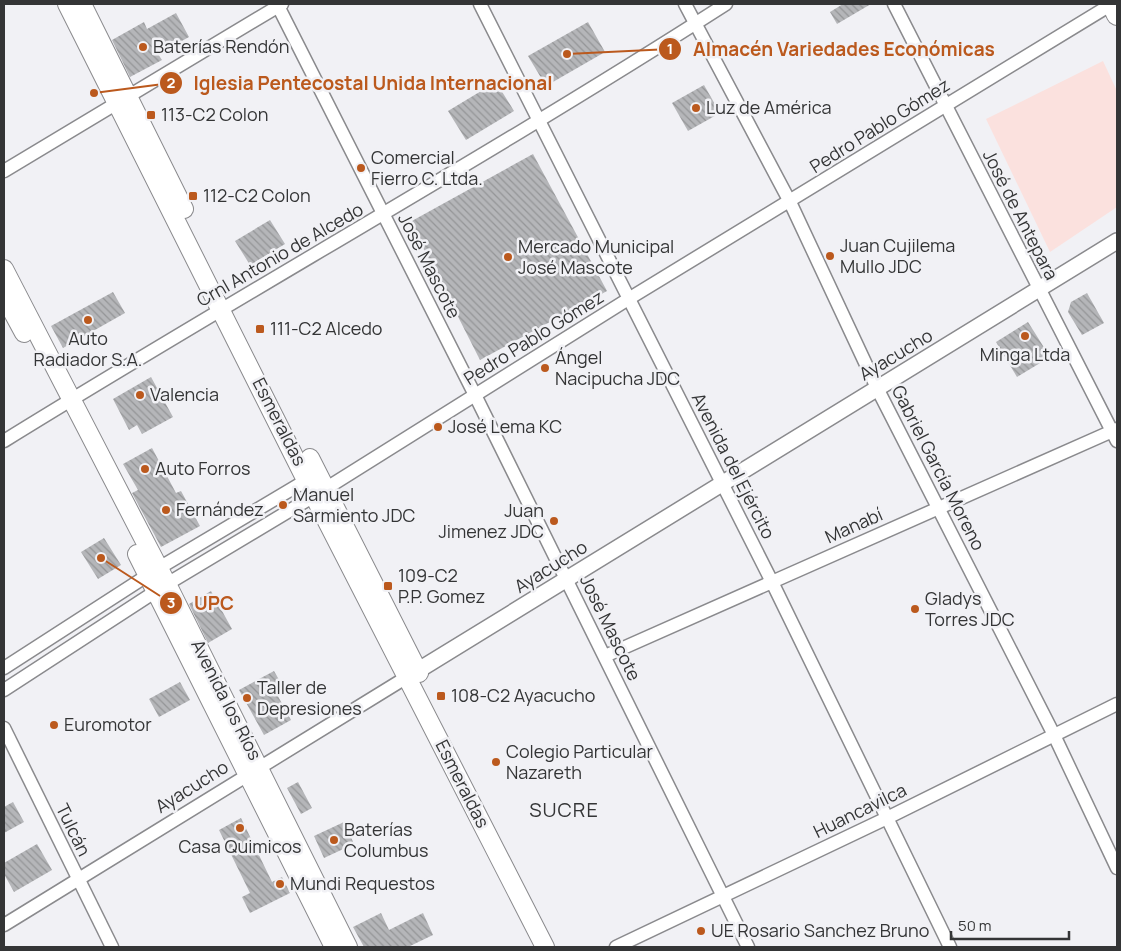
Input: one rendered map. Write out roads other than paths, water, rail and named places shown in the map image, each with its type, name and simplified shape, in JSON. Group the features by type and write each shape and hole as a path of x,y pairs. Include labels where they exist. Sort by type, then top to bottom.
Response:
{"main road":[{"name":"Esmeraldas","path":"67,4 122,100 413,674 557,947"},
{"name":"Esmeraldas","path":"82,4 122,100"},
{"path":"1112,4 1117,15"},
{"name":"Avenida los Ríos","path":"4,269 67,402 153,572 254,770 348,947"},
{"name":"Avenida los Ríos","path":"4,296 67,402"},
{"name":"Esmeraldas","path":"413,674 546,947"},
{"name":"Avenida los Ríos","path":"254,770 334,947"}],"street":[{"name":"Avenida del Ejército","path":"480,4 772,582 950,947"},
{"name":"Gabriel García Moreno","path":"684,4 790,202 877,388 1054,735 1117,868"},
{"name":"Crnl Antonio de Alcedo","path":"4,441 226,306 540,121 726,4"},
{"name":"José de Antepara","path":"894,4 945,107 1116,434"},
{"name":"Pedro Pablo Gómez","path":"4,668 153,572 475,396 630,298 1112,4"},
{"path":"4,171 279,5"},
{"name":"José Mascote","path":"279,5 606,656 748,947"},
{"name":"Ayacucho","path":"4,925 79,881 254,770 567,580 1117,241"},
{"name":"Manabí","path":"606,656 938,508 1116,434"},
{"name":"Pedro Pablo Gómez","path":"4,690 316,484"},
{"name":"Huancavilca","path":"616,947 887,818 1117,704"},
{"name":"Tulcán","path":"4,728 112,947"}],"place":[{"name":"Baterías Rendón","path":"143,47"},
{"name":"Almacén Variedades Económicas","path":"567,54"},
{"name":"Iglesia Pentecostal Unida Internacional","path":"94,93"},
{"name":"Luz de América","path":"696,108"},
{"name":"113-C2 Colon","path":"151,115"},
{"name":"Comercial Fierro C. Ltda.","path":"361,168"},
{"name":"112-C2 Colon","path":"193,196"},
{"name":"Juan Cujilema Mullo JDC","path":"830,256"},
{"name":"Mercado Municipal José Mascote","path":"508,257"},
{"name":"Auto Radiador S.A.","path":"88,320"},
{"name":"111-C2 Alcedo","path":"260,329"},
{"name":"Minga Ltda","path":"1025,336"},
{"name":"Ángel Nacipucha JDC","path":"545,368"},
{"name":"Valencia","path":"140,395"},
{"name":"José Lema KC","path":"438,427"},
{"name":"Auto Forros","path":"145,469"},
{"name":"Manuel Sarmiento JDC","path":"283,505"},
{"name":"Fernández","path":"166,510"},
{"name":"Juan Jimenez JDC","path":"554,521"},
{"name":"UPC","path":"101,558"},
{"name":"109-C2 P.P. Gomez","path":"388,586"},
{"name":"Gladys Torres JDC","path":"915,609"},
{"name":"108-C2 Ayacucho","path":"441,696"},
{"name":"Taller de Depresiones","path":"247,698"},
{"name":"Euromotor","path":"54,725"},
{"name":"Colegio Particular Nazareth","path":"496,762"},
{"name":"Casa Quimicos","path":"240,828"},
{"name":"Baterías Columbus","path":"334,840"},
{"name":"Mundi Requestos","path":"280,884"},
{"name":"UE Rosario Sanchez Bruno","path":"701,931"}],"district":[{"name":"SUCRE","path":"564,810"}]}
